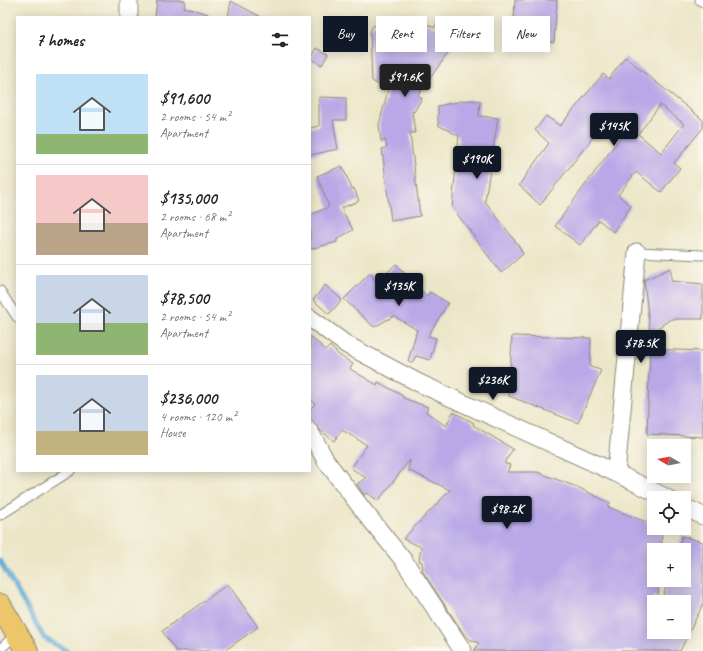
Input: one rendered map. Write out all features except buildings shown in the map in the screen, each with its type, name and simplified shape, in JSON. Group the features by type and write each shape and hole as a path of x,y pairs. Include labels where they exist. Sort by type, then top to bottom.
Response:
{"highway":[{"path":"0,604 22,643"}],"street":[{"path":"129,0 129,16"},
{"path":"616,473 637,252"},
{"path":"311,319 347,345 419,383 653,491"},
{"path":"311,434 326,461 404,561 463,651"},
{"path":"691,510 703,516"}],"lane":[{"path":"637,252 703,255"},
{"path":"0,291 16,315"},
{"path":"0,515 68,472"},
{"path":"0,649 22,643"}],"waterway":[{"path":"0,561 44,638 67,651"}]}
